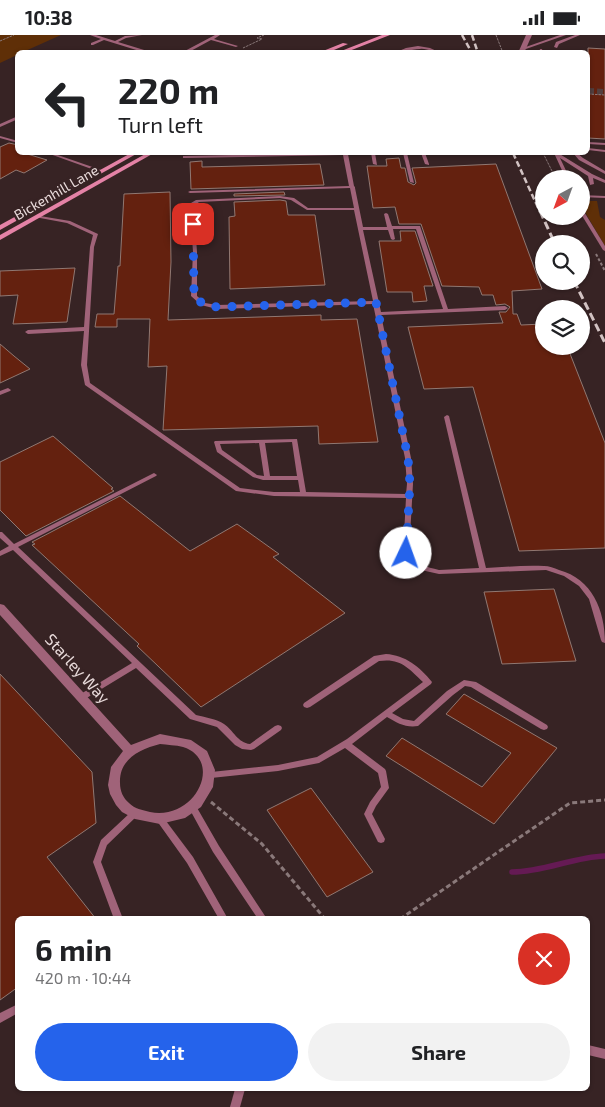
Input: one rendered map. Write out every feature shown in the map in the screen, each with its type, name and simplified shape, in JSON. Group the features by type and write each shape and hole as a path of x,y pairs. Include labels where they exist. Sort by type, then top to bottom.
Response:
{"main road":[{"path":"328,50 368,35"},
{"path":"346,50 387,35"},
{"name":"Bickenhill Lane","path":"0,228 131,155"},
{"name":"Bickenhill Lane","path":"0,238 148,155"}],"street":[{"path":"522,50 529,35"},
{"name":"Starley Way","path":"0,608 130,751"},
{"path":"160,739 186,743 202,753 209,765 211,775 208,789 192,808 178,815 160,819 134,813 123,806 115,794 113,781 116,769 130,751 144,743 160,739"}],"lane":[{"path":"92,35 142,50"},
{"path":"115,42 125,37 140,35"},
{"path":"189,50 218,35"},
{"path":"524,50 564,35"},
{"path":"556,47 557,43 578,35"},
{"path":"92,44 103,39"},
{"path":"211,39 236,46"},
{"path":"403,50 412,46 432,50"},
{"path":"0,126 15,118"},
{"path":"0,137 15,141"},
{"path":"590,143 605,144"},
{"path":"590,149 605,151"},
{"path":"55,155 102,171"},
{"path":"185,157 266,155"},
{"path":"346,155 408,458 409,496 406,553 411,563 423,569 438,572 546,568 566,574 581,584 592,597 605,640"},
{"path":"373,155 375,164"},
{"path":"406,155 412,181"},
{"path":"424,155 427,164"},
{"path":"557,155 564,170"},
{"path":"559,155 582,170"},
{"path":"577,155 605,173"},
{"path":"590,175 605,182"},
{"path":"590,175 592,184"},
{"path":"190,192 353,187"},
{"path":"590,195 596,194 605,197"},
{"path":"357,209 306,209 292,199 280,197 198,201 192,209 194,296 198,301 217,307 376,302"},
{"path":"386,214 394,239"},
{"path":"40,217 62,220 96,234 92,247 86,329 84,365 87,384 238,490 274,494 409,496"},
{"path":"590,225 605,250"},
{"path":"361,229 418,227 446,311"},
{"path":"378,314 505,308"},
{"path":"28,332 86,329"},
{"path":"0,393 8,390"},
{"path":"447,417 483,571"},
{"path":"301,478 255,476 219,451 217,442 296,440 301,478 303,495"},
{"path":"262,441 267,478"},
{"path":"0,555 154,475"},
{"path":"0,534 193,717 220,725 242,745 251,747 278,728"},
{"path":"211,775 278,768 319,760 346,743 428,682 399,658 390,656 377,658 307,705"},
{"path":"82,697 136,664"},
{"path":"386,713 400,723 415,724 464,683 473,684 544,727"},
{"path":"346,743 382,771 386,788 373,803 368,814 381,839"},
{"path":"192,808 216,849 261,916"},
{"path":"118,916 97,862 104,843 134,813"},
{"path":"160,819 190,860 222,916"},
{"path":"0,1019 15,1010"},
{"path":"590,1050 605,1054"},
{"path":"235,1107 239,1091"}],"path":[{"path":"0,41 14,35"},
{"path":"240,50 262,39 258,38 264,35"},
{"path":"496,35 502,50"},
{"path":"590,94 605,95"},
{"path":"544,155 552,170"},
{"path":"204,796 262,844 322,916"},
{"path":"404,916 570,803 605,800"}],"shaded area":[{"path":"0,35 61,35 27,50 15,50 15,56 0,63"},
{"path":"590,201 597,201 600,217 605,220 605,246 590,220"}],"building":[{"path":"588,48 605,49 605,139 590,138 590,50"},
{"path":"9,143 15,144 15,155 31,155 47,160 24,173 16,170 0,179 0,147"},
{"path":"399,158 401,168 405,168 408,182 414,185 416,183 412,168 496,164 535,270 535,289 512,291 513,314 517,314 521,325 535,324 535,355 571,355 605,443 605,548 519,551 473,387 424,389 408,327 503,323 499,312 506,312 510,307 505,304 496,305 493,295 482,295 479,287 442,286 421,224 399,224 395,207 373,208 367,166 387,166 386,159"},
{"path":"202,161 202,167 320,164 324,185 191,189 190,162"},
{"path":"170,192 171,262 168,320 321,315 321,320 357,319 378,442 319,444 318,426 163,430 167,366 148,367 150,319 117,319 117,327 95,327 97,314 114,314 118,266 120,266 124,194"},
{"path":"284,192 285,195 234,196 234,194"},
{"path":"286,201 288,215 315,215 325,285 230,289 229,217 235,216 234,202"},
{"path":"400,231 415,231 433,286 424,286 427,301 413,302 412,292 387,292 379,241 401,241"},
{"path":"75,268 67,322 13,324 18,295 0,296 0,271"},
{"path":"0,344 14,356 30,369 0,383"},
{"path":"53,436 113,488 111,489 114,491 26,536 0,510 0,462"},
{"path":"120,496 190,551 237,524 279,554 273,557 345,613 201,707 137,646 139,644 32,545 35,544 32,542"},
{"path":"554,589 576,661 502,664 484,592"},
{"path":"0,674 92,772 96,823 47,857 94,916 15,916 15,989 0,1000"},
{"path":"464,694 557,748 494,824 386,756 402,738 482,787 511,753 446,714"},
{"path":"311,788 373,872 327,897 267,810"}],"waterway":[{"path":"512,872 536,870 581,859 605,856"}],"tunnel":[{"path":"590,91 605,92"}],"railway":[{"path":"462,35 470,50"},
{"path":"472,35 477,50"},
{"path":"514,155 535,201"},
{"path":"546,225 551,235"},
{"path":"578,290 605,343"}],"route":[{"path":"193,224 194,296 203,304 217,307 376,302 408,458 410,484 406,553"}]}
